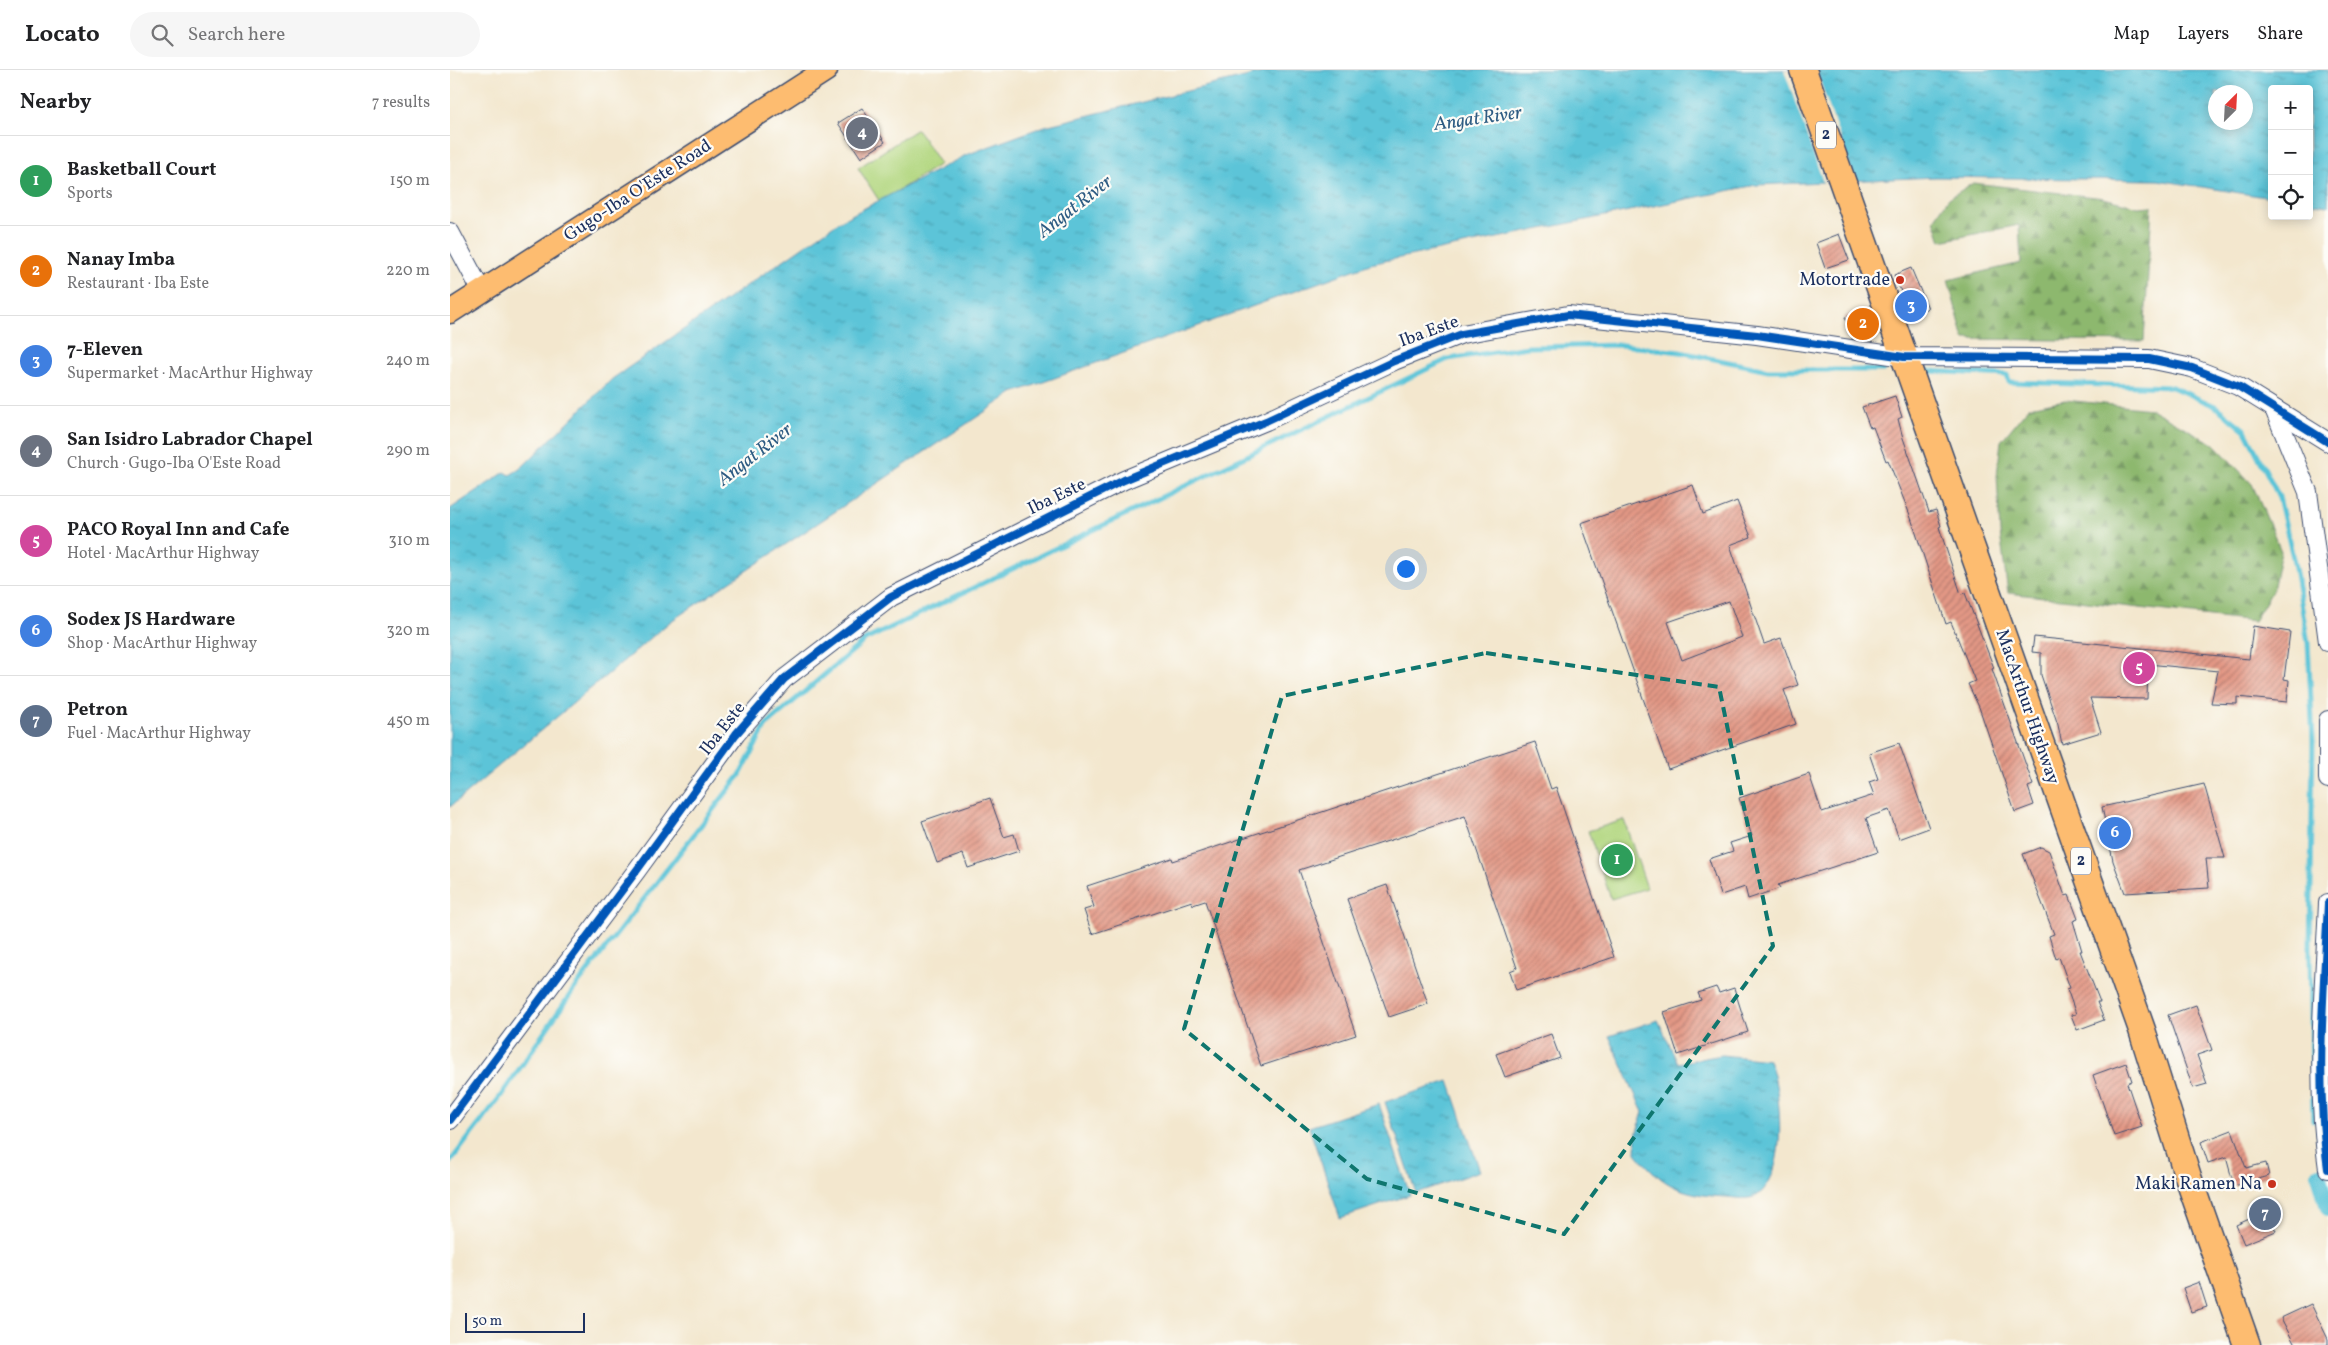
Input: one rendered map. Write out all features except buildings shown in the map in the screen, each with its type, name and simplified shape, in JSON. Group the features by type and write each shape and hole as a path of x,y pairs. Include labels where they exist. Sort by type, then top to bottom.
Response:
{"highway":[{"name":"MacArthur Highway","path":"1803,70 2142,1030 2188,1177 2247,1345"}],"main road":[{"name":"Gugo-Iba O'Este Road","path":"450,312 826,70"}],"street":[{"path":"450,232 482,292"},
{"name":"Iba Este","path":"450,1120 736,734 784,679 891,597 1124,480 1266,421 1394,361 1462,334 1568,315 1757,335 1904,357 2149,359 2192,368 2238,386 2328,442"},
{"path":"2274,409 2308,492 2328,642"},
{"path":"2328,720 2328,779"},
{"path":"2328,903 2322,1034 2328,1169"}],"highlighted area":[{"path":"1486,653 1719,687 1773,946 1564,1234 1367,1179 1184,1029 1282,696"}],"green space":[{"path":"917,129 940,164 880,202 858,168"},
{"path":"1973,183 2104,198 2138,207 2152,206 2144,341 1964,339 1948,280 2021,263 2019,225 1941,241 1934,220 1949,198"},
{"path":"2065,400 2151,409 2214,444 2252,484 2281,551 2273,590 2254,621 2008,593 2000,533 1997,475 2001,441 2029,407"},
{"path":"1624,820 1647,888 1611,899 1588,831"}],"water":[{"name":"Angat River","path":"1273,70 2328,70 2328,206 2313,204 2313,85 2268,85 2268,197 2158,180 1936,177 1756,185 1370,264 1013,393 671,621 450,807 450,509 505,472 510,475 521,468 612,379 840,221 966,155 1045,126"},
{"path":"1658,1020 1678,1063 1722,1055 1769,1060 1777,1091 1780,1131 1774,1169 1768,1184 1758,1195 1751,1198 1739,1198 1712,1196 1686,1191 1666,1182 1646,1165 1636,1153 1637,1132 1643,1112 1609,1036"},
{"path":"1449,1081 1480,1171 1416,1193 1385,1102"},
{"path":"1379,1104 1410,1195 1340,1218 1309,1127"}],"pier":[{"path":"1784,70 1816,70 1856,183 1824,185"}],"waterway":[{"path":"450,1162 500,1097 574,989 740,775 766,725 865,640 1448,359 1528,347 1622,345 1680,352 1768,370 1883,370"},
{"path":"1929,371 2007,375 2009,382 2172,387 2215,406 2245,430 2279,497 2294,562 2308,643 2313,740 2310,955 2313,1121"},
{"path":"2319,1174 2328,1208"}],"cycle path":[{"path":"450,1120 736,734 784,679 891,597 1124,480 1266,421 1394,361 1462,334 1568,315 1757,335 1904,357 2149,359 2192,368 2238,386 2328,442"},
{"path":"2328,903 2321,1070 2324,1136 2328,1169"}],"place":[{"name":"San Isidro Labrador Chapel","path":"862,133"},
{"name":"Motortrade","path":"1900,280"},
{"name":"7-Eleven","path":"1911,306"},
{"name":"Nanay Imba","path":"1863,324"},
{"name":"PACO Royal Inn and Cafe","path":"2139,668"},
{"name":"Sodex JS Hardware","path":"2115,833"},
{"name":"Basketball Court","path":"1617,860"},
{"name":"Maki Ramen Na","path":"2272,1184"},
{"name":"Petron","path":"2265,1214"}]}
